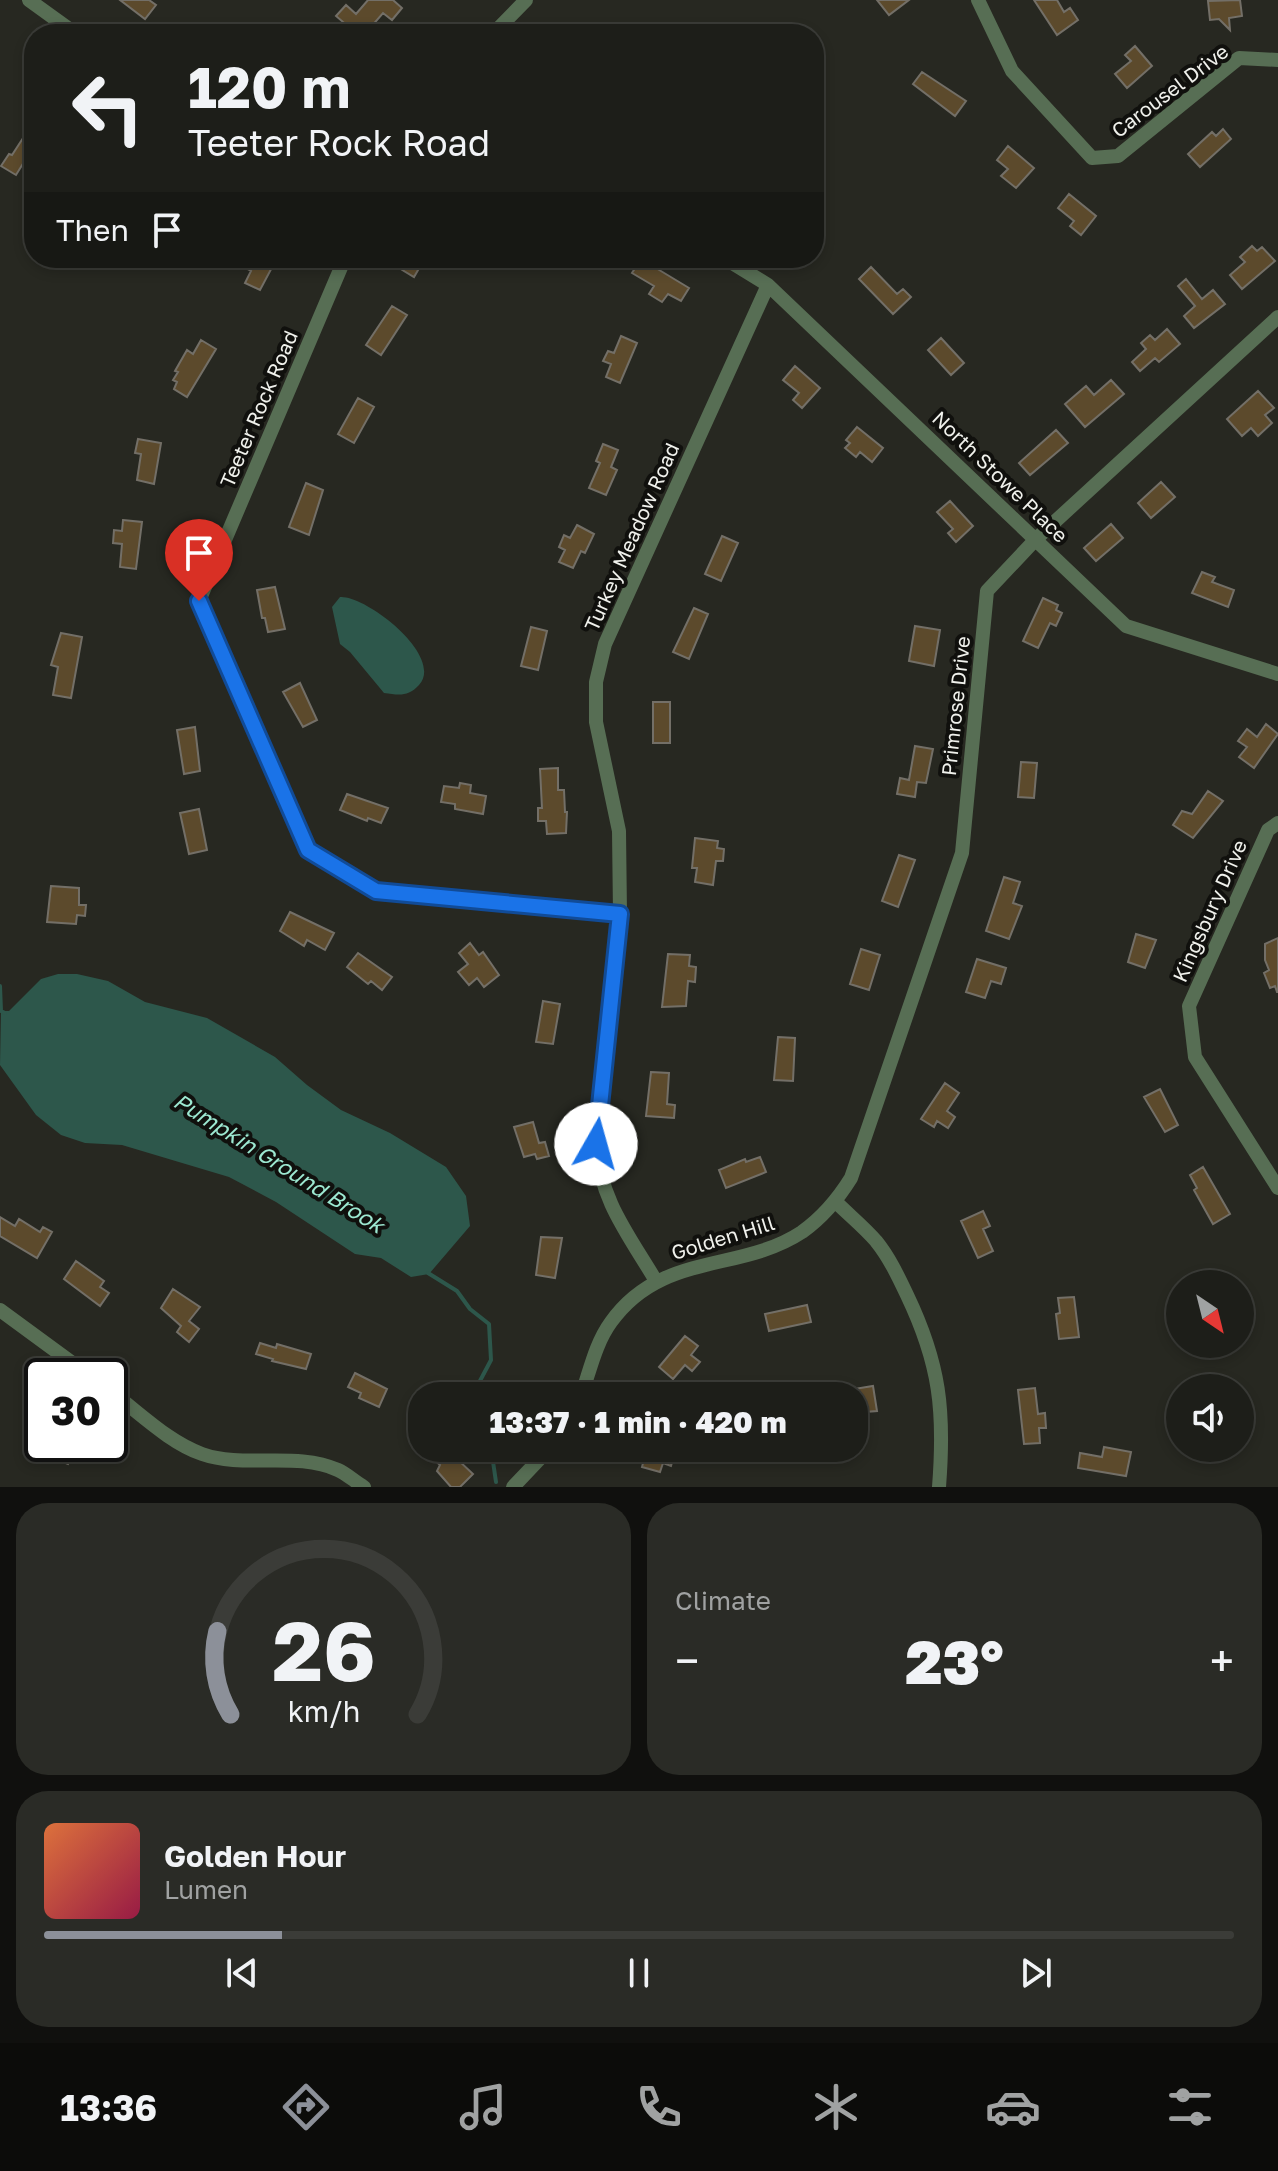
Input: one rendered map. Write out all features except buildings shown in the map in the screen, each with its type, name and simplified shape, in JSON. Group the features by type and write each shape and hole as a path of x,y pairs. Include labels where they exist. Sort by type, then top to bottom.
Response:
{"street":[{"path":"29,0 62,24"},
{"path":"503,24 526,0"},
{"name":"Carousel Drive","path":"978,0 1012,71 1092,158 1118,156 1239,58 1278,60"},
{"name":"Teeter Rock Road","path":"341,268 199,601 308,850 376,891 620,914"},
{"name":"North Stowe Place","path":"740,268 768,285 1126,626 1278,674"},
{"name":"Turkey Meadow Road","path":"656,1281 607,1198 598,1172 596,1144 620,914 619,831 596,722 596,682 605,644 768,285"},
{"name":"Primrose Drive","path":"836,1202 856,1164 962,853 987,591 1036,539 1278,317"},
{"name":"Kingsbury Drive","path":"1278,823 1268,830 1189,1006 1195,1057 1278,1188"},
{"path":"836,1202 875,1241 894,1268 933,1359 941,1400 943,1440 939,1487"},
{"name":"Golden Hill","path":"586,1382 597,1347 611,1322 627,1304 656,1281 685,1269 769,1247 801,1233 836,1202"},
{"path":"0,1310 65,1358"},
{"path":"128,1405 168,1436 205,1455 234,1460 287,1460 337,1469 364,1487"},
{"path":"513,1487 537,1462"}],"water":[{"path":"340,597 352,599 383,616 412,644 421,659 424,673 415,689 403,694 384,693 340,644 332,607"},
{"path":"58,974 77,974 108,981 145,1002 207,1018 275,1057 341,1110 390,1133 446,1167 466,1196 470,1226 429,1274 411,1277 381,1258 355,1254 276,1202 229,1177 122,1145 85,1143 61,1135 36,1115 0,1065 1,1011 9,1011 41,979"}],"waterway":[{"name":"Pumpkin Ground Brook","path":"0,986 1,1011 5,1013"},
{"name":"Pumpkin Ground Brook","path":"428,1273 457,1291 470,1309 489,1324 491,1360 479,1382"},
{"name":"Pumpkin Ground Brook","path":"493,1462 496,1482"}],"route":[{"path":"199,601 308,850 376,891 620,914 596,1144"}]}
